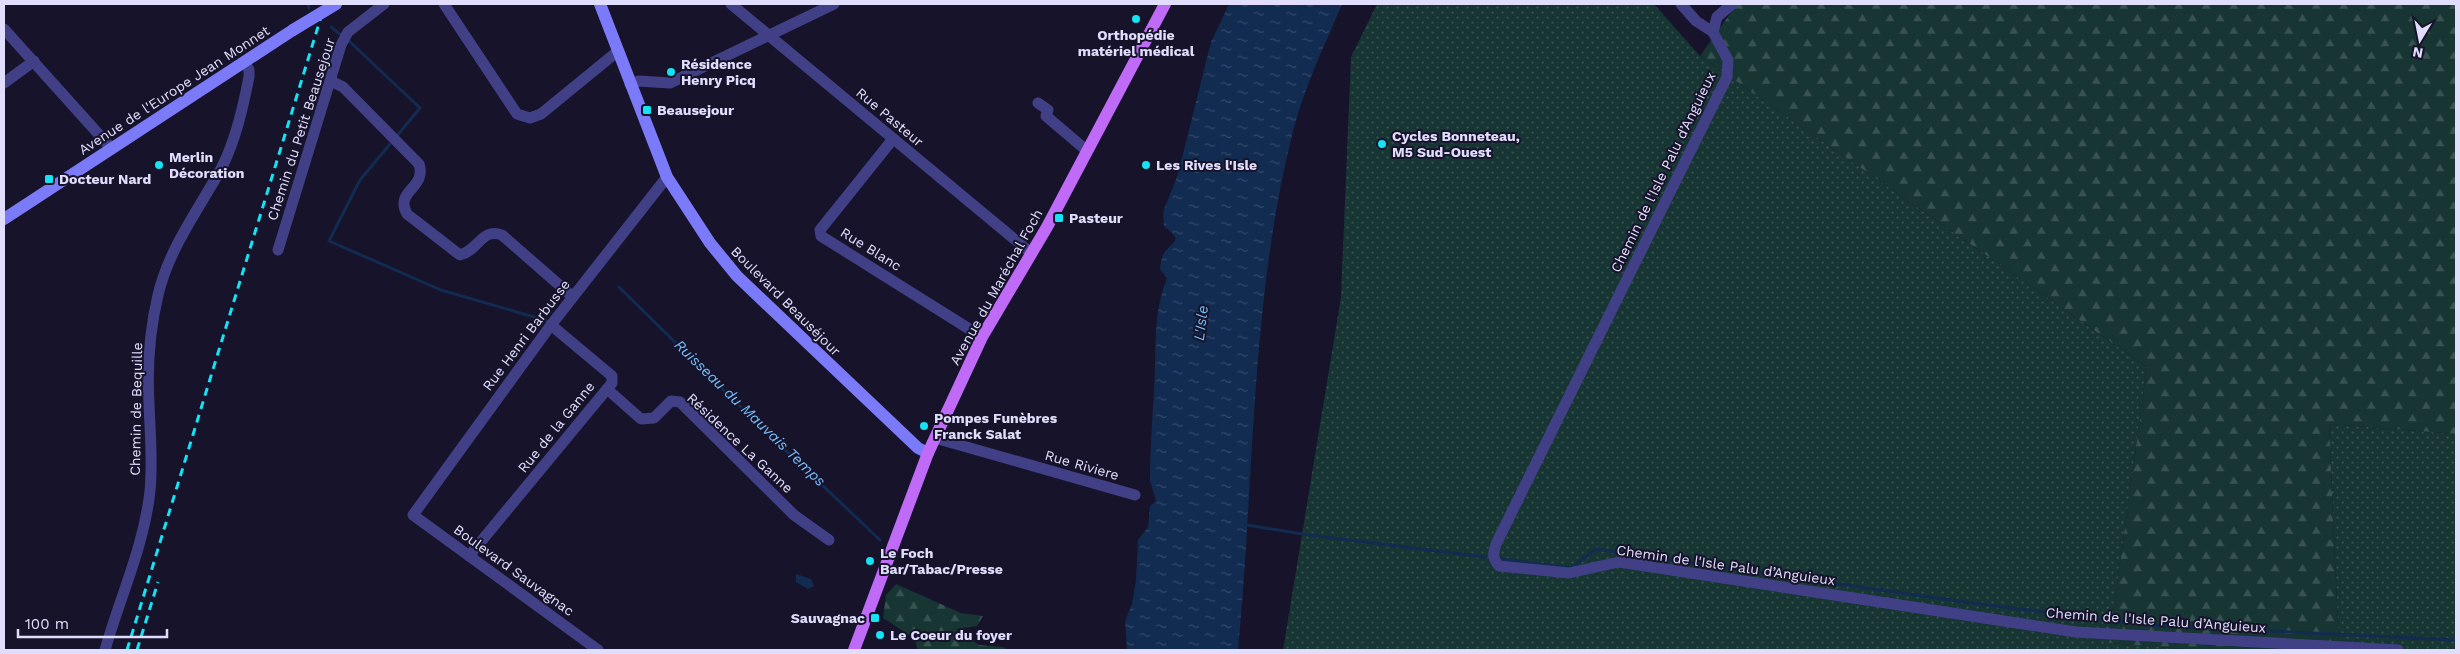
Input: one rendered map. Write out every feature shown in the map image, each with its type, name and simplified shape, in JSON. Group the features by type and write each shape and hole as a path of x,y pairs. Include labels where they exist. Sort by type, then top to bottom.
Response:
{"main road":[{"name":"Avenue du Maréchal Foch","path":"854,650 928,454 982,337 1031,253 1165,4"}],"street":[{"name":"Avenue de l'Europe Jean Monnet","path":"4,219 336,4"},
{"name":"Chemin du Petit Beausejour","path":"278,250 332,81 341,45 348,32 384,4"},
{"path":"444,4 517,114 530,118 541,114 618,51"},
{"name":"Boulevard Beauséjour","path":"600,4 667,177 710,243 737,276 838,374 918,448 928,454"},
{"name":"Rue Pasteur","path":"731,4 1031,253"},
{"path":"630,84 639,81 670,83 768,34 834,4"},
{"path":"1681,4 1696,21 1713,32 1717,17 1732,4"},
{"path":"4,29 112,149"},
{"name":"Chemin de l'Isle Palu d’Anguieux","path":"1713,32 1728,60 1727,77 1496,544 1493,554 1498,566 1570,573 1619,562 2076,632 2398,650"},
{"path":"4,83 34,62"},
{"name":"Chemin de Bequille","path":"105,650 134,563 150,491 152,450 148,402 152,323 158,293 180,238 223,165 237,129 249,77 249,70 245,63"},
{"path":"332,81 343,87 419,164 422,172 420,180 404,197 403,207 406,214 460,254 467,253 488,233 494,232 502,235 573,297"},
{"path":"1038,103 1048,110 1046,116 1086,150"},
{"name":"Rue Blanc","path":"893,139 820,230 822,236 982,337"},
{"name":"Rue Henri Barbusse","path":"412,515 551,325 667,177"},
{"name":"Rue de la Ganne","path":"469,556 612,383 612,376 551,325"},
{"name":"Résidence La Ganne","path":"607,389 641,419 654,418 672,401 680,402 794,515 829,540"},
{"name":"Rue Riviere","path":"935,438 1134,495"},
{"name":"Boulevard Sauvagnac","path":"412,515 598,650"}],"green space":[{"path":"1377,4 1654,4 1700,56 2147,367 2109,643 2197,650 1283,650 1341,297 1351,57"},
{"path":"1737,4 2456,4 2456,434 2329,424 2339,650 2197,650 2109,643 2147,367 1700,56"},
{"path":"2329,424 2456,434 2456,650 2339,650"},
{"path":"896,584 961,613 983,616 977,626 956,629 979,645 1003,647 1008,650 918,650 914,638 883,618 886,595"}],"water":[{"name":"L'Isle","path":"1229,4 1342,4 1310,78 1295,124 1280,189 1262,319 1238,650 1127,650 1125,621 1132,604 1136,580 1138,540 1148,527 1150,506 1156,501 1150,481 1156,331 1160,300 1167,278 1160,269 1164,253 1175,240 1174,235 1164,226 1163,212 1178,174 1211,42"},
{"path":"796,574 811,579 814,586 808,589 796,582"}],"waterway":[{"name":"Ruisseau du Mauvais Temps","path":"308,4 309,8"},
{"name":"Ruisseau du Mauvais Temps","path":"331,27 341,35"},
{"name":"Ruisseau du Mauvais Temps","path":"348,40 420,108 396,137"},
{"name":"Ruisseau du Mauvais Temps","path":"390,144 360,180 329,241 441,290 548,321"},
{"name":"Ruisseau du Mauvais Temps","path":"619,287 759,425 880,540"},
{"path":"1246,525 1309,535 1486,557"},
{"path":"1501,559 1571,568 1596,549 1965,602 2148,625 2456,640"}],"railway":[{"path":"127,650 325,4"},
{"path":"137,650 158,582"}],"place":[{"name":"Orthopédie matériel médical","path":"1136,19"},
{"name":"Résidence Henry Picq","path":"671,72"},
{"name":"Beausejour","path":"647,110"},
{"name":"Cycles Bonneteau, M5 Sud-Ouest","path":"1382,144"},
{"name":"Merlin Décoration","path":"159,165"},
{"name":"Les Rives l'Isle","path":"1146,165"},
{"name":"Docteur Nard","path":"49,179"},
{"name":"Pasteur","path":"1059,218"},
{"name":"Pompes Funèbres Franck Salat","path":"924,426"},
{"name":"Le Foch Bar/Tabac/Presse","path":"870,561"},
{"name":"Sauvagnac","path":"875,618"},
{"name":"Le Coeur du foyer","path":"880,635"}]}
